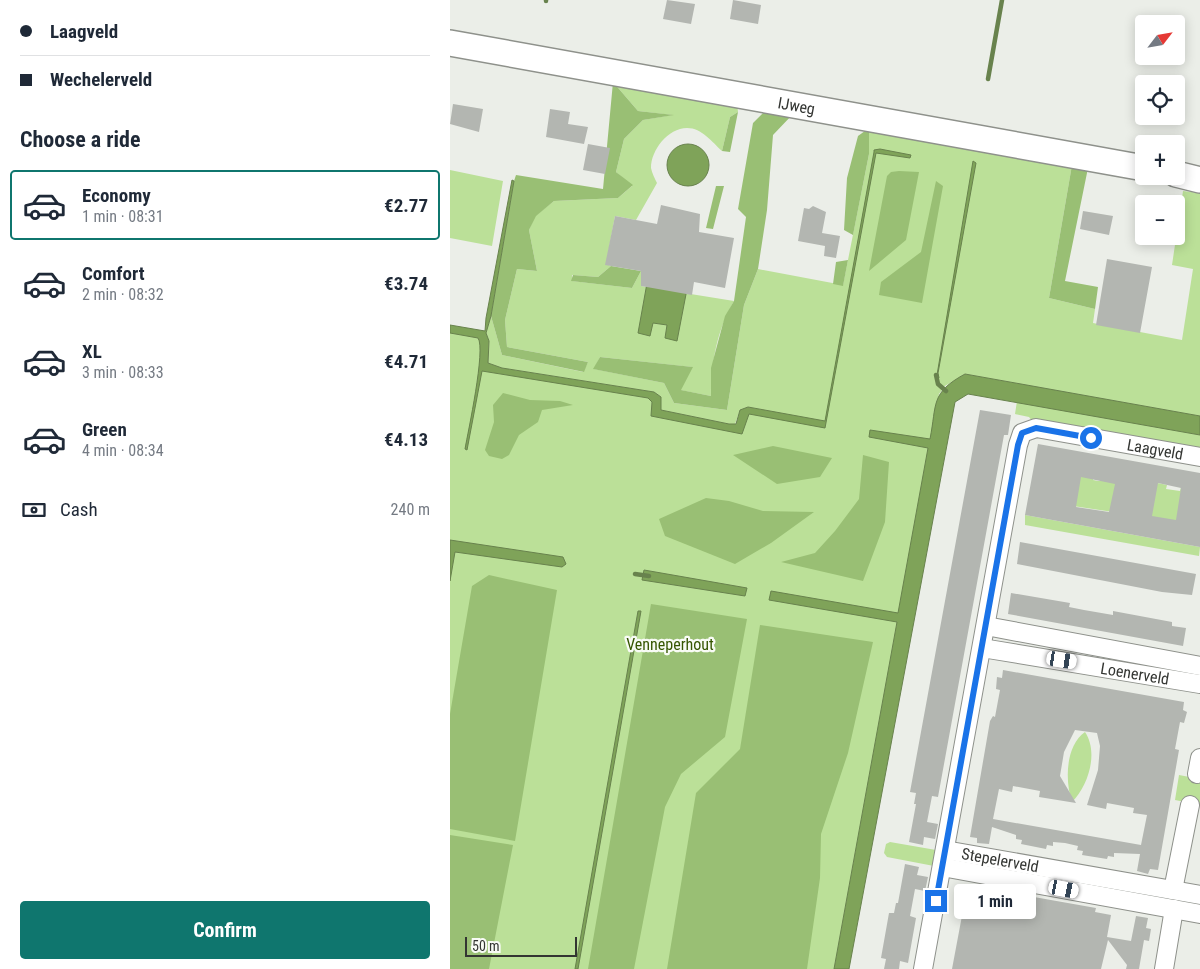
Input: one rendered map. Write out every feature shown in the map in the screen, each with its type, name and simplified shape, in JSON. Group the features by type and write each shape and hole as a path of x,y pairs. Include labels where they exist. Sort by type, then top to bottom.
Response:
{"street":[{"name":"IJweg","path":"450,43 1135,166"},
{"path":"1185,176 1200,180"},
{"name":"Laagveld","path":"986,626 1018,445 1022,433 1036,428 1200,457"},
{"path":"923,969 986,626"},
{"name":"Loenerveld","path":"986,626 1199,662"},
{"name":"Loenerveld","path":"982,648 1200,684"},
{"path":"1173,890 1190,805"},
{"name":"Stepelerveld","path":"945,850 1200,895"},
{"name":"Stepelerveld","path":"942,868 1200,914"},
{"path":"1164,969 1174,909"}],"green space":[{"name":"Venneperhout","path":"613,82 737,103 738,112 730,117 722,151 697,130 687,128 673,132 662,141 654,154 651,168 657,183 636,220 615,216 606,264 611,266 598,277 572,275 572,281 632,288 641,271 641,286 734,301 723,323 716,347 712,371 711,396 680,390 692,367 600,357 594,369 664,383 674,403 727,410 744,305 758,269 843,285 869,154 869,128 1072,165 1049,298 1095,309 1093,323 1182,340 1193,269 1172,265 1175,245 1185,245 1185,195 1182,195 1183,191 1200,193 1200,416 965,374 945,386 939,394 834,969 450,969 450,329 484,335 482,368 659,396 657,414 737,428 741,411 822,423 822,421 748,407 740,410 735,424 729,424 661,410 661,397 654,392 502,368 488,363 489,341 486,333 491,316 502,355 583,372 588,362 507,347 505,320 517,269 537,271 529,230 535,216 554,201 618,198 632,186 616,172 624,139 643,120 672,115 638,111"},
{"path":"613,82 638,111 674,115 643,120 624,139 616,172 633,185 618,198 554,201 536,216 529,230 537,271 517,269 505,320 507,347 588,362 584,372 502,355 491,316 516,175 603,189"},
{"path":"766,110 793,114 773,135 767,210 758,269 744,305 727,410 674,403 664,383 593,369 600,357 693,367 681,390 711,396 711,368 725,316 734,301 746,217 738,209 753,123"},
{"path":"738,112 730,152 722,151 730,117"},
{"path":"869,128 869,154 853,235 844,230 847,178 858,136"},
{"path":"1072,165 1088,168 1065,281 1098,287 1095,309 1049,298"},
{"path":"450,170 503,181 492,246 450,238"},
{"path":"891,172 919,172 906,240 869,271 887,176"},
{"path":"936,181 943,186 922,303 879,295 881,282 921,252"},
{"path":"716,186 724,186 713,229 706,228"},
{"path":"848,260 843,286 833,284 836,262"},
{"path":"611,266 641,271 632,288 571,281 573,275 598,277"},
{"path":"503,393 530,400 560,401 573,405 542,410 538,422 519,435 509,455 502,459 489,456 485,450 494,422 493,405"},
{"path":"1017,401 1200,435 1200,448 1047,421 1033,422 1029,417 1015,414"},
{"path":"773,446 832,458 820,477 777,484 733,455"},
{"path":"863,455 889,462 885,522 863,581 781,562 815,553 835,531 859,499"},
{"path":"1034,465 1093,476 1093,480 1098,481 1138,479 1167,485 1166,489 1180,491 1181,487 1200,525 1073,506"},
{"path":"706,498 729,501 763,511 814,512 771,543 735,564 665,536 659,519"},
{"path":"1025,515 1200,547 1199,556 1025,525"},
{"path":"489,575 557,590 515,841 450,829 450,714 472,586"},
{"path":"651,604 747,619 725,737 681,774 665,807 634,969 588,969"},
{"path":"760,625 873,642 848,753 821,834 820,878 807,969 667,969 696,793 740,749"},
{"path":"1085,732 1091,750 1090,769 1083,787 1072,802 1068,785 1068,765 1070,755 1078,738"},
{"path":"1179,775 1200,779 1200,805 1175,800"},
{"path":"450,835 513,845 489,969 450,969"},
{"path":"890,842 936,850 934,866 887,857 884,853 886,844"}],"shaded area":[{"path":"688,144 703,150 709,165 703,180 688,186 673,180 667,165 673,150"},
{"path":"880,149 911,155 910,158 876,153 825,428 749,414 742,434 651,416 652,402 648,398 482,371 467,450 465,449 473,409 480,345 478,338 450,333 450,325 485,331 512,180 514,181 491,316 486,333 489,341 488,363 502,368 654,392 661,397 661,410 729,424 736,424 740,410 748,407 825,421 874,150"},
{"path":"973,161 976,163 938,373 939,378 936,381"},
{"path":"649,272 687,289 677,341 665,338 667,325 653,323 650,336 638,333"},
{"path":"965,374 1200,416 1200,435 968,394 955,402 849,969 834,969 897,622 769,600 771,591 898,613 928,448 869,437 870,430 930,439 935,408 940,394 946,387"},
{"path":"450,540 563,557 566,564 562,567 455,552 450,581"},
{"path":"644,570 747,588 745,596 642,580"},
{"path":"638,611 641,611 578,969 575,969"}],"building":[{"path":"667,0 695,4 691,24 663,19"},
{"path":"733,0 761,5 758,24 730,19"},
{"path":"453,104 483,109 479,132 450,124"},
{"path":"550,109 570,112 568,124 588,127 584,144 546,137"},
{"path":"588,144 610,148 605,174 583,170"},
{"path":"661,205 700,214 699,232 734,238 725,288 694,282 692,295 641,286 641,271 605,265 615,216 657,224"},
{"path":"813,206 826,212 822,233 840,236 836,258 824,256 825,246 798,241 804,208 809,209"},
{"path":"1083,211 1113,216 1109,235 1080,229"},
{"path":"1107,259 1152,267 1140,333 1096,325"},
{"path":"980,410 1011,415 1008,435 1004,435 938,797 932,796 927,822 938,824 935,839 924,837 923,845 909,842 916,804 914,804 916,793 910,792"},
{"path":"1038,444 1200,473 1200,547 1025,515","holes":["1081,477 1115,484 1109,512 1076,507","1158,483 1181,488 1176,520 1152,516"]},
{"path":"1020,542 1196,574 1192,595 1162,592 1017,564"},
{"path":"1011,593 1070,603 1069,607 1084,610 1113,615 1113,611 1172,622 1172,626 1186,628 1183,646 1008,614"},
{"path":"1003,670 1184,702 1183,710 1187,712 1184,723 1180,722 1175,749 1179,750 1158,870 1150,869 1148,874 1137,871 1140,854 1114,853 1114,857 1108,856 1107,859 1082,855 1083,851 1077,850 1078,846 1053,842 1053,846 1047,845 1046,849 1021,844 1022,840 1016,839 1016,835 992,827 989,844 977,843 977,838 970,837 990,721 993,716 995,717 1000,690 996,689 997,677 1002,678","holes":["1075,730 1097,733 1100,746 1098,770 1087,805 1106,809 1107,803 1134,808 1133,813 1147,815 1141,845 993,819 999,789 1012,792 1013,786 1040,791 1039,797 1076,803 1060,776 1064,752"]},
{"path":"905,864 919,867 917,875 928,877 925,891 915,889 910,916 916,918 908,963 900,961 899,969 884,969 886,959 881,958 889,913 894,913 896,903 898,903"},
{"path":"967,889 987,893 986,896 1011,902 1012,897 1033,901 1034,897 1096,908 1095,912 1111,915 1107,937 1131,941 1136,916 1148,918 1146,928 1151,929 1149,941 1144,940 1139,969 1126,969 1127,965 1108,940 1101,969 952,969"}],"waterway":[{"path":"988,79 1002,0"},
{"path":"936,375 938,384 946,391"},
{"path":"635,574 649,576"}],"route":[{"path":"936,901 1018,445 1022,433 1036,428 1091,438"}]}
